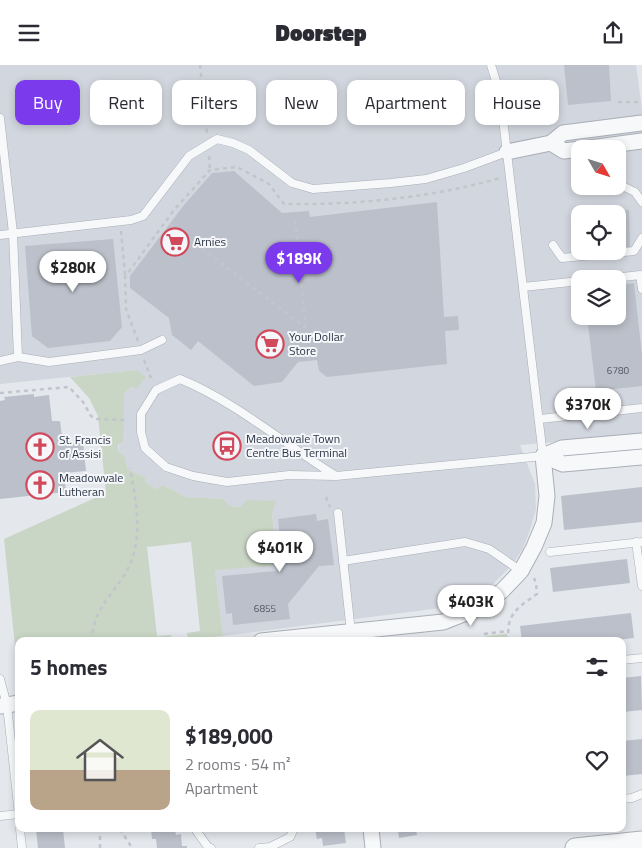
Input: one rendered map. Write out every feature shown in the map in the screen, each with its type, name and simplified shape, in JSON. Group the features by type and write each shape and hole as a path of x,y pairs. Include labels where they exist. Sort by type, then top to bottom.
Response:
{"street":[{"path":"507,153 551,143 562,133 642,123"},
{"path":"626,143 642,141"},
{"path":"551,143 564,151 571,150"},
{"path":"543,455 562,448 642,441"},
{"path":"543,455 563,465 642,457"},
{"path":"351,637 443,622 476,609 527,573 534,547 544,523 547,496 543,455"},
{"path":"371,832 373,848"},
{"path":"575,848 642,841"}],"lane":[{"path":"336,476 295,450 256,421 204,389 180,379 156,390 141,415 141,432 145,448 166,467 193,476 227,482 289,475 336,476 543,455 500,94 492,65"},
{"path":"0,118 13,233 18,357"},
{"path":"0,235 120,221 143,216 189,156 217,139 249,150 292,183 313,189 426,179 507,153"},
{"path":"626,188 636,193 642,202"},
{"path":"553,245 562,258 634,251 642,238"},
{"path":"626,277 640,275 642,289"},
{"path":"523,287 571,282"},
{"path":"0,361 18,357 49,362 141,350 162,340"},
{"path":"540,419 642,408"},
{"path":"338,513 351,637"},
{"path":"343,561 465,542 489,549 527,573"},
{"path":"550,552 639,542 642,586"},
{"path":"626,660 642,658"},
{"path":"0,679 9,705 15,771"},
{"path":"626,799 642,794"},
{"path":"0,816 15,815"},
{"path":"20,832 22,848"},
{"path":"197,832 208,847 211,848"},
{"path":"259,848 270,847 290,837 292,832"}],"path":[{"path":"200,65 210,170"},
{"path":"618,102 642,102"},
{"path":"125,277 174,210 210,170 236,167 269,183 284,204 352,203 412,197 509,175"},
{"path":"295,220 309,361"},
{"path":"120,221 126,309 151,378"},
{"path":"170,224 306,329"},
{"path":"0,393 69,387 83,401 91,416 96,419 128,419"},
{"path":"92,637 92,628 104,601 127,570 133,557 138,531 138,515 130,468"},
{"path":"509,637 509,623 516,608 537,594 536,583 527,573"},
{"path":"483,637 483,634 508,631"},
{"path":"100,832 100,848"},
{"path":"122,832 132,848"}],"shaded area":[{"path":"0,65 636,65 642,109 642,435 520,445 535,484 536,509 523,548 513,564 489,588 456,606 223,636 215,570 277,558 272,513 247,500 241,507 230,506 222,499 186,497 162,485 157,489 145,482 146,478 126,469 125,456 118,453 124,394 131,387 136,370 0,384"}],"green space":[{"path":"136,370 146,377 137,388 131,387 124,394 123,442 118,444 118,452 125,456 127,469 146,478 145,482 157,489 162,485 186,497 223,499 230,506 240,507 247,500 276,501 272,513 277,558 272,566 215,570 223,636 188,637 187,633 200,631 191,542 147,547 157,636 171,635 171,637 15,637 15,646 4,539 106,493 98,416 89,398 70,377"},
{"path":"507,634 507,637 486,637"}],"building":[{"path":"564,65 609,65 611,101 568,105"},
{"path":"234,171 282,213 309,211 310,217 437,202 444,317 458,316 459,330 445,331 447,364 327,377 319,371 317,360 298,362 282,382 254,386 198,341 191,350 172,335 169,318 130,288 130,276 184,205 212,173"},
{"path":"626,210 629,210 630,247 626,247"},
{"path":"113,239 122,327 110,341 48,348 32,336 25,246"},
{"path":"634,283 642,355 642,386 596,391 588,325 626,325 626,284"},
{"path":"34,394 34,397 49,395 52,421 60,421 62,436 71,443 83,442 86,471 64,473 66,492 0,499 0,401 5,400 4,397"},
{"path":"642,487 642,522 564,530 561,496"},
{"path":"316,514 317,521 328,519 334,565 319,566 288,604 290,619 233,625 232,613 226,614 222,576 277,571 283,563 278,519"},
{"path":"627,559 630,583 553,592 550,568"},
{"path":"631,613 634,638 521,637 520,626"},
{"path":"641,676 642,710 626,712 626,678"},
{"path":"642,739 642,774 626,776 626,741"},
{"path":"36,832 63,832 65,848 38,848"},
{"path":"151,832 176,832 176,835 181,834 182,846 187,846 187,848 157,848 156,839 152,839"},
{"path":"316,832 344,832 346,843 323,846 322,838 317,839"},
{"path":"398,832 416,832 417,835 399,838"}],"place":[{"name":"Arnies","path":"175,242"},
{"name":"Your Dollar Store","path":"270,344"},
{"name":"Meadowvale Town Centre Bus Terminal","path":"227,446"},
{"name":"St. Francis of Assisi","path":"40,447"},
{"name":"Meadowvale Lutheran","path":"40,485"}]}
